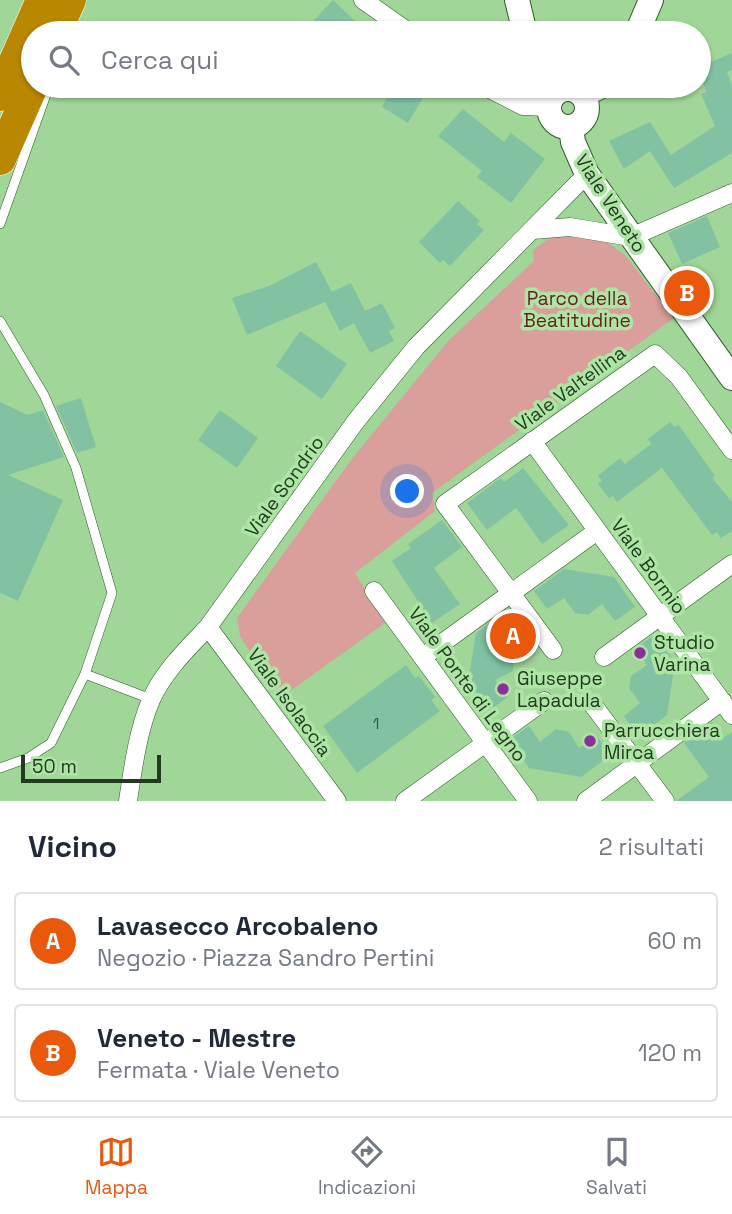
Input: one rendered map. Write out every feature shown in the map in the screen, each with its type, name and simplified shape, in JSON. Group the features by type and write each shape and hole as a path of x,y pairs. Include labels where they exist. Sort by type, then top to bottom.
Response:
{"highway":[{"path":"33,21 42,0"},
{"path":"0,95 21,48"},
{"path":"0,159 27,98"}],"main road":[{"path":"517,0 522,21"},
{"path":"641,21 651,0"},
{"path":"550,98 555,122 571,127"},
{"name":"Viale Veneto","path":"590,98 581,121 571,127 573,142 587,174 732,378"}],"street":[{"path":"363,0 393,21"},
{"name":"Viale Veneto","path":"511,98 523,106 545,98"},
{"name":"Viale Sondrio","path":"128,801 133,767 151,699 180,658 208,627 356,421 408,358 587,174"},
{"path":"533,230 570,227 631,237 732,193"},
{"name":"Viale Valtellina","path":"511,593 445,504 655,355 679,377 732,450"},
{"name":"Viale Bormio","path":"532,441 727,708"},
{"path":"423,657 597,531"},
{"path":"604,657 732,564"},
{"name":"Viale Ponte di Legno","path":"374,591 528,801"},
{"path":"511,593 553,650"},
{"name":"Viale Isolaccia","path":"208,627 337,801"},
{"path":"405,801 544,701"},
{"path":"593,705 665,801"},
{"path":"586,801 637,764 727,708"}],"lane":[{"path":"22,21 32,0"},
{"path":"66,18 81,0"},
{"path":"11,43 21,23"},
{"path":"0,224 45,98"},
{"path":"0,321 44,395 76,468 112,593 85,674 51,743 28,758 0,768"},
{"path":"85,674 151,699"}],"green space":[{"name":"Parco della Beatitudine","path":"570,233 605,241 625,255 674,318 432,493 435,511 355,573 385,623 279,699 240,636 237,618 351,460 449,340 534,261 533,250 551,237"}],"building":[{"path":"333,0 355,21 313,21"},
{"path":"732,53 732,70 727,72 732,85 732,153 674,188 650,151 624,169 609,141 650,122 671,155 715,126 703,98 711,98 711,62"},
{"path":"387,98 423,98 408,123 382,107"},
{"path":"463,109 504,142 511,133 545,159 511,203 477,177 482,171 438,136"},
{"path":"458,201 480,221 477,224 484,230 450,266 443,260 440,263 419,242"},
{"path":"707,216 720,247 682,264 668,233"},
{"path":"316,262 332,292 351,283 365,311 382,303 395,328 389,331 394,341 370,353 354,323 340,331 325,302 247,335 232,298 269,286"},
{"path":"300,331 347,364 322,399 276,366"},
{"path":"81,398 96,447 77,453 56,406"},
{"path":"0,402 28,415 43,410 64,457 8,475 63,500 18,601 0,593"},
{"path":"220,410 258,438 237,468 198,440"},
{"path":"670,422 675,427 678,424 715,476 712,478 732,502 732,531 721,538 717,532 712,535 662,468 617,502 613,496 609,498 598,484 602,481 598,476 620,458 625,464 651,444 648,439"},
{"path":"523,468 569,525 542,544 516,508 487,530 467,503 501,478 504,482"},
{"path":"442,520 462,547 434,568 460,604 432,623 392,561 411,548 408,544"},
{"path":"564,569 614,577 635,607 615,621 602,604 588,615 575,613 564,598 547,609 534,591"},
{"path":"506,611 519,630 502,642 514,658 513,671 495,680 508,697 489,711 468,682 476,633"},
{"path":"655,634 675,662 667,715 638,737 624,716 640,703 629,688 631,676 647,665 635,649"},
{"path":"406,665 415,678 419,676 435,697 431,700 440,711 357,773 323,726"},
{"path":"712,722 723,738 732,732 732,801 676,801 709,777 684,743"},
{"path":"529,726 540,742 556,729 569,732 579,748 597,736 611,755 581,777 529,768 509,740"}],"place":[{"name":"Veneto - Mestre","path":"687,293"},
{"name":"Lavasecco Arcobaleno","path":"513,636"},
{"name":"Studio Varina","path":"640,653"},
{"name":"Giuseppe Lapadula","path":"503,689"},
{"name":"Parrucchiera Mirca","path":"590,741"}]}
